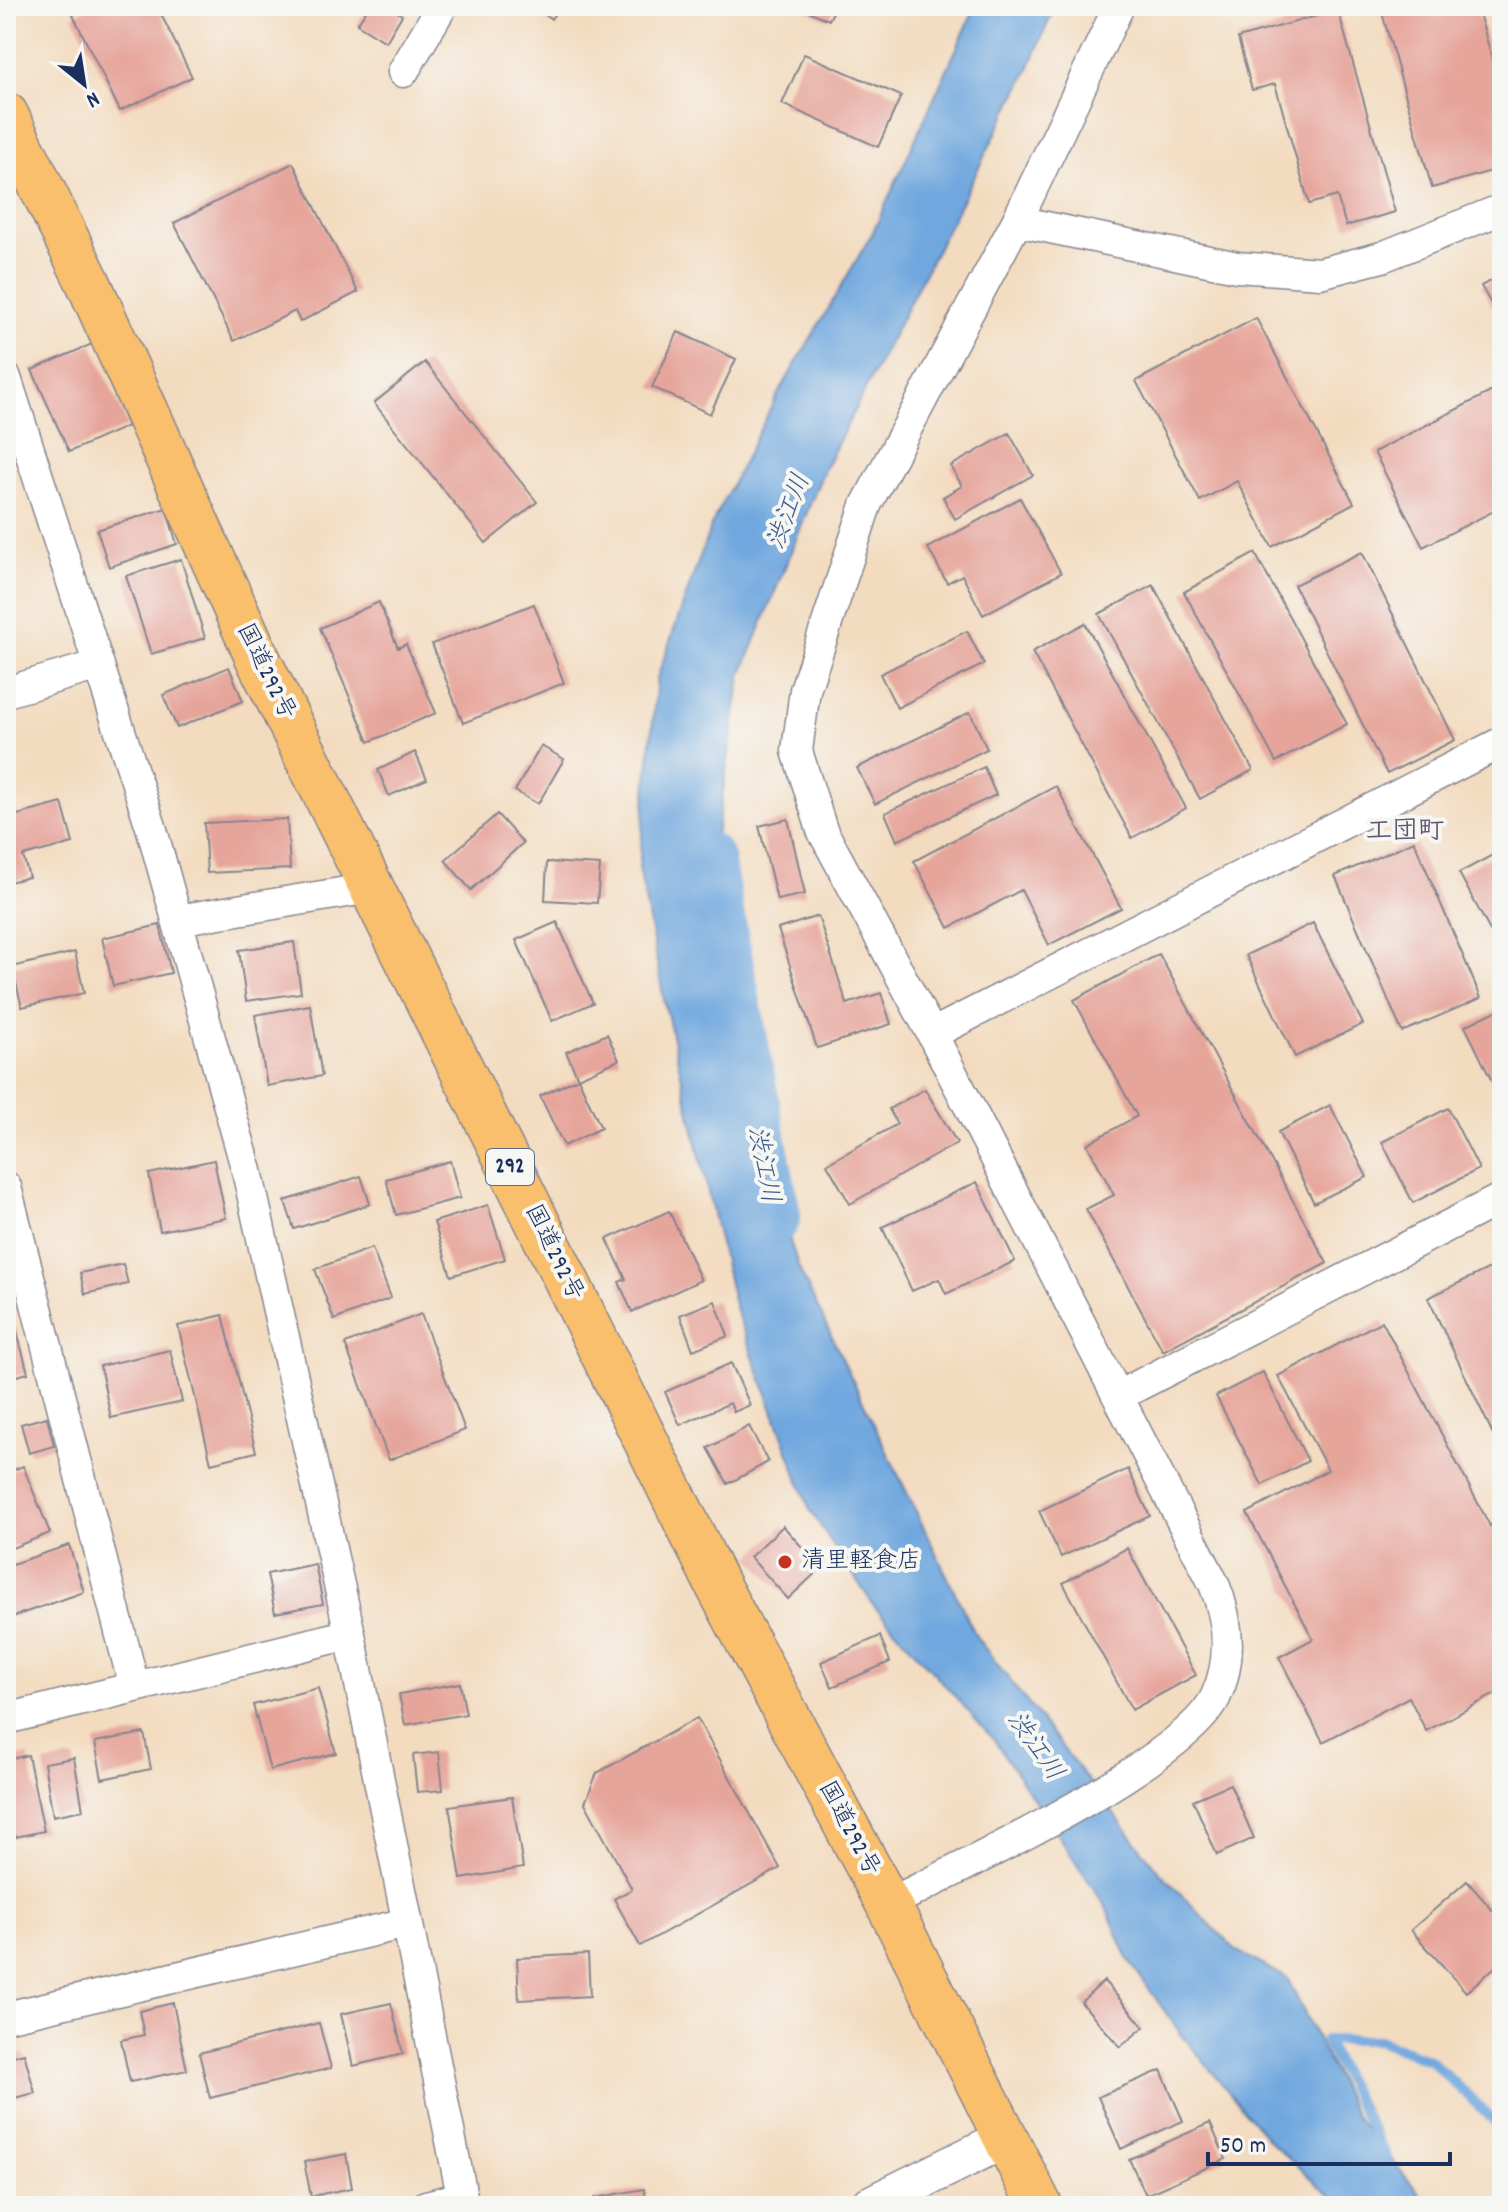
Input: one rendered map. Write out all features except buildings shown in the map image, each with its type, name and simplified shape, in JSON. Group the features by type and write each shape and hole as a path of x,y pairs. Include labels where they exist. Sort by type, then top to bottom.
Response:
{"highway":[{"name":"国道292号","path":"6,115 88,282 259,661 371,888 718,1586 888,1904 1040,2206"}],"street":[{"path":"403,72 442,6"},
{"path":"888,1904 1129,1775 1187,1732 1215,1698 1225,1667 1228,1642 1224,1608 1214,1584 932,1034 822,830 797,751 805,690 866,505 1017,221 1119,6"},
{"path":"1017,221 1237,267 1320,273 1382,257 1502,209"},
{"path":"6,378 177,920 247,1171 350,1634 463,2201 426,2206"},
{"path":"6,692 99,665"},
{"path":"932,1034 1502,742"},
{"path":"177,920 371,888"},
{"path":"6,1187 134,1686"},
{"path":"1118,1396 1502,1198"},
{"path":"6,1719 350,1634"},
{"path":"6,2017 407,1923"},
{"path":"869,2206 1006,2138"}],"water":[{"path":"976,6 1055,6 1028,71 824,470 741,676 715,842 724,1033 799,1269 977,1638 1157,1869 1235,1950 1287,1978 1356,2117 1430,2206 1342,2206 1270,2142 1180,2033 1128,1959 1106,1907 994,1740 874,1606 810,1510 734,1305 664,1000 639,867 657,678 711,526 778,394 873,232"}],"waterway":[{"name":"渋江川","path":"705,860 772,1216"},
{"path":"1387,2158 1325,2040 1378,2040 1431,2061 1502,2128"}],"place":[{"name":"清里軽食店","path":"785,1562"}],"district":[{"name":"工団町","path":"1405,832"}]}
